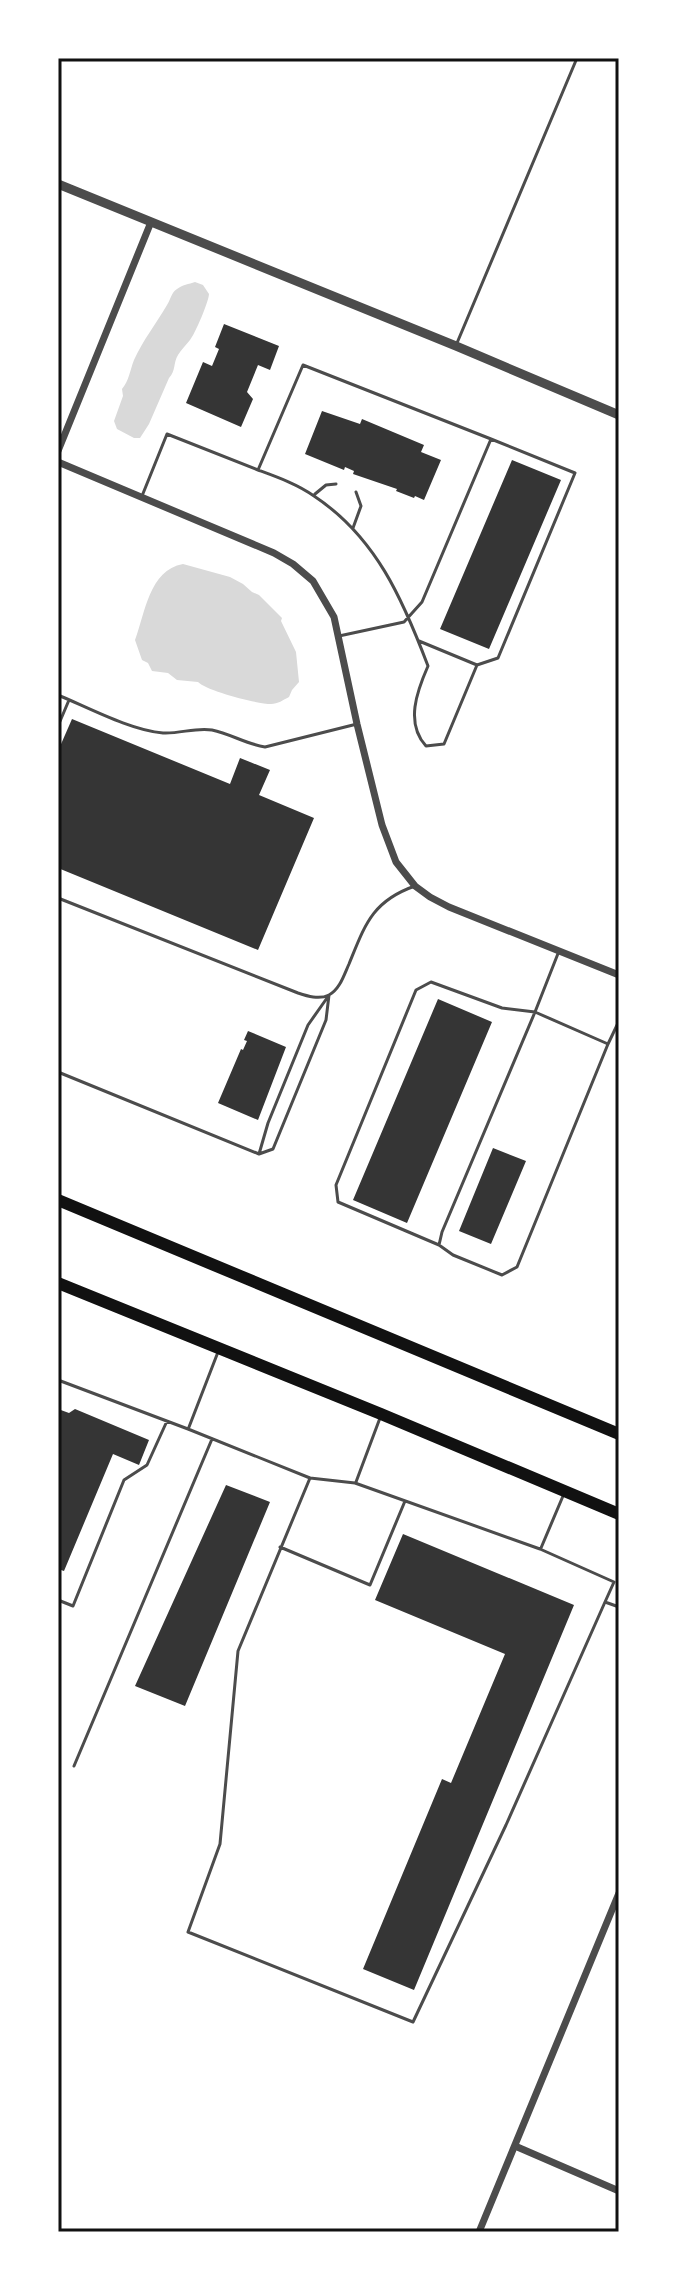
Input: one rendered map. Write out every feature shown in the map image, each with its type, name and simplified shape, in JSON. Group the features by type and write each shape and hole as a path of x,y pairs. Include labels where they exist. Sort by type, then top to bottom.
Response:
{"highway":[{"path":"58,1200 617,1432"},
{"path":"58,1283 619,1514"}],"street":[{"path":"58,184 619,415"},
{"path":"58,451 151,222"},
{"path":"58,462 274,553 313,581 334,617 357,724 388,845 396,862 415,886 449,907 619,975"},
{"path":"479,2232 619,1893"},
{"path":"515,2146 619,2191"}],"lane":[{"path":"456,346 577,58"},
{"path":"258,470 303,365 575,473 498,658 477,665 419,641"},
{"path":"142,496 167,434 286,481 314,496 359,533 385,569 409,616 428,666 416,694 415,710 419,738 426,746 444,744 477,665"},
{"path":"339,636 404,622 422,602 491,439"},
{"path":"314,496 326,485 336,484"},
{"path":"353,528 361,506 356,492"},
{"path":"58,695 160,733 203,729 218,731 265,747 357,724"},
{"path":"58,726 69,700"},
{"path":"259,1154 268,1123 308,1025 342,980 373,914 394,894 415,886"},
{"path":"58,898 298,993 321,997 329,995"},
{"path":"439,1245 559,951"},
{"path":"608,1044 535,1012 502,1008 431,982 416,990 336,1185 338,1202 502,1275 517,1267 619,1021"},
{"path":"58,1072 259,1154 273,1149 326,1020 329,995"},
{"path":"188,1429 219,1348"},
{"path":"58,1380 310,1478 355,1483 540,1549 616,1582 413,2022 188,1932 220,1844 238,1651 310,1478"},
{"path":"355,1483 381,1414"},
{"path":"58,1600 73,1606 124,1480 147,1465 167,1421"},
{"path":"74,1766 212,1439"},
{"path":"540,1549 565,1493"},
{"path":"280,1547 370,1585 405,1501"},
{"path":"605,1602 619,1607"}],"shaded area":[{"path":"195,282 203,285 209,294 204,310 192,337 176,358 173,373 149,424 140,438 134,438 117,429 114,421 123,396 122,389 134,360 173,292"},
{"path":"183,564 230,577 243,584 282,618 296,652 299,682 289,697 271,704 244,699 198,682 177,680 168,673 152,671 148,663 142,660 135,640 150,594 163,575"}],"building":[{"path":"224,324 279,346 270,370 258,365 247,392 253,399 241,427 186,403 203,362 212,366"},
{"path":"322,411 360,424 362,419 424,445 421,452 441,460 424,500 305,454"},
{"path":"512,460 561,480 489,649 440,629"},
{"path":"72,719 230,784 240,758 270,770 259,795 314,818 258,950 58,868 58,751"},
{"path":"438,999 492,1022 407,1223 353,1200"},
{"path":"248,1031 286,1047 258,1120 218,1103 247,1041 244,1040"},
{"path":"493,1148 526,1161 491,1244 459,1231"},
{"path":"58,1409 69,1413 75,1409 149,1440 139,1465 113,1454 64,1571 58,1569"},
{"path":"226,1485 270,1502 185,1706 135,1686"},
{"path":"403,1534 574,1605 414,1990 363,1969 442,1779 451,1783 505,1654 375,1600"}]}
